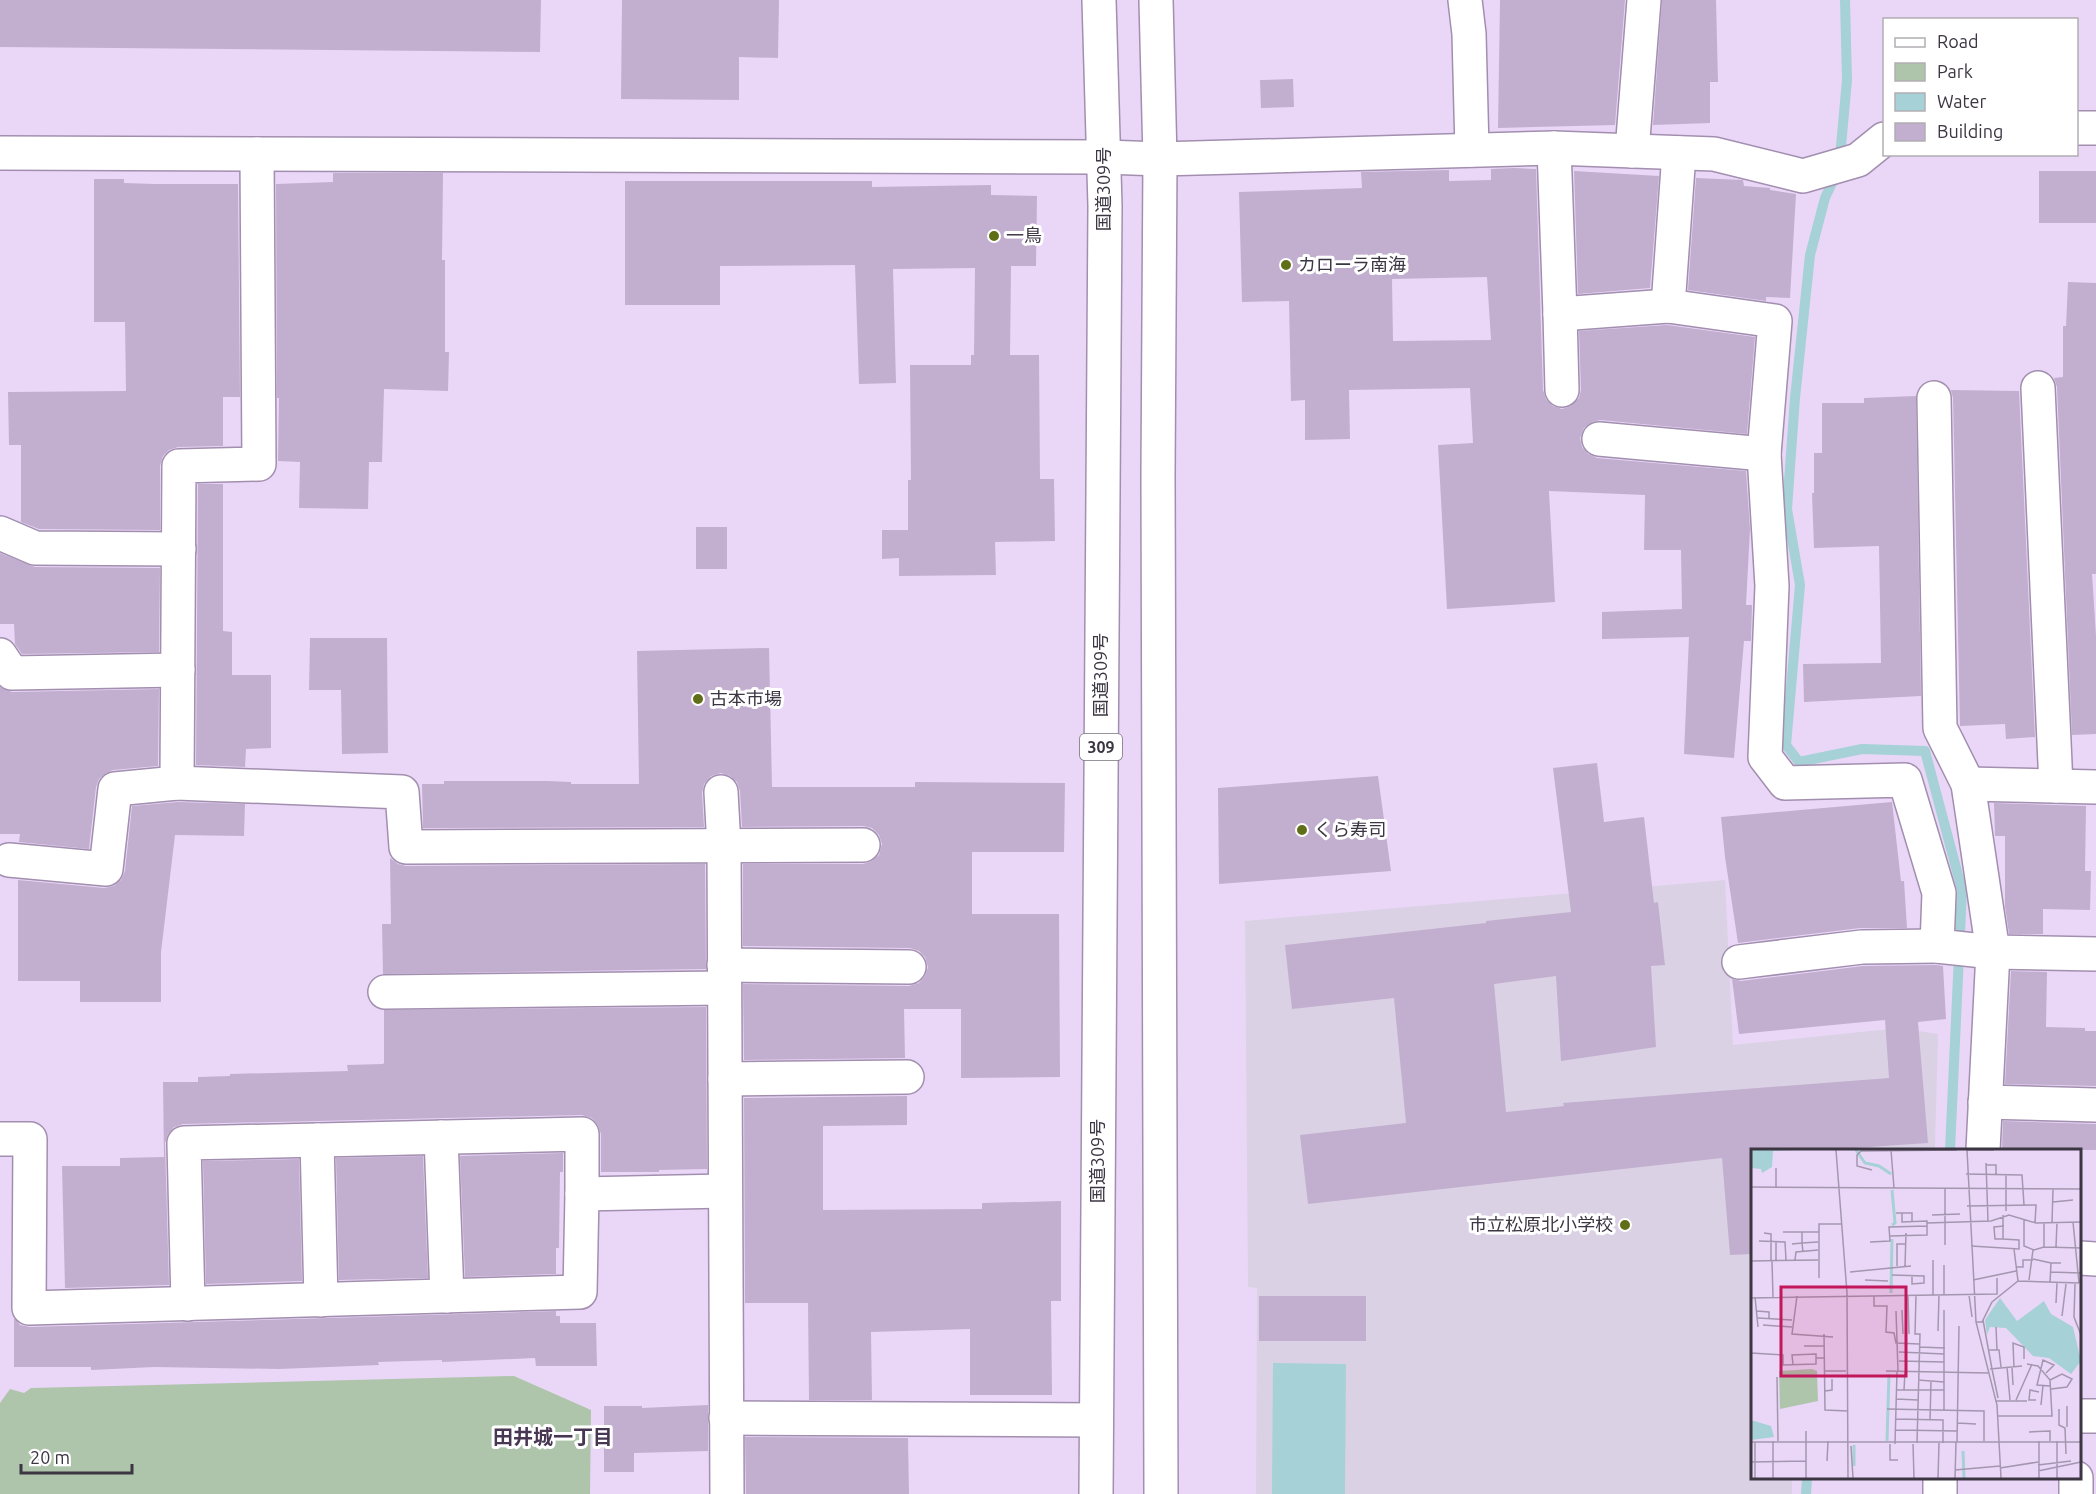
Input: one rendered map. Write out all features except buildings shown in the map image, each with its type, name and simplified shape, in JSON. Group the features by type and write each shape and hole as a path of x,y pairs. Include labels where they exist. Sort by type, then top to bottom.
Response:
{"main road":[{"name":"国道309号","path":"1096,1494 1105,157 1099,0"},
{"path":"1156,0 1160,159 1158,475 1161,1494"},
{"path":"1464,0 1469,34 1472,150"},
{"path":"1632,151 1644,0"},
{"path":"2078,128 2096,128"},
{"path":"0,153 1160,159 1554,148 1714,154 1803,176 1858,160 1883,140"},
{"path":"1554,148 1562,390"},
{"path":"1668,306 1679,153"},
{"path":"177,783 178,466 259,464 257,154"},
{"path":"1560,314 1668,306 1776,321 1764,454 1772,586 1765,757 1785,783 1905,780 1939,893 1939,946"},
{"path":"2038,388 2056,786"},
{"path":"1934,398 1940,728 1968,784 1989,952 1983,1149"},
{"path":"1599,439 1764,454"},
{"path":"0,533 35,548 179,549"},
{"path":"0,655 12,673 178,670"},
{"path":"9,860 106,869 115,789 177,783 402,792 406,847 863,845"},
{"path":"1968,784 2096,787"},
{"path":"721,792 724,847 727,1494"},
{"path":"1739,962 1862,947 1939,946 1989,952 2096,954"},
{"path":"385,992 909,967"},
{"path":"725,1079 907,1077"},
{"path":"1985,1102 2096,1105"},
{"path":"0,1139 30,1139 28,1308 188,1304 580,1292 582,1134 184,1143 188,1304"},
{"path":"441,1137 447,1296"},
{"path":"317,1140 321,1300"},
{"path":"582,1194 726,1191"},
{"path":"2081,1258 2096,1259"},
{"path":"726,1418 1096,1420"}],"shaded area":[{"path":"1725,880 1733,1045 1899,1028 1938,1034 1935,1149 1751,1149 1751,1479 1792,1479 1792,1494 1256,1494 1257,1288 1248,1287 1245,921"}],"green space":[{"path":"514,1376 591,1410 590,1494 0,1494 0,1403 10,1389 24,1393 31,1388"}],"water":[{"path":"1273,1363 1346,1364 1345,1494 1272,1494"}],"waterway":[{"path":"1845,0 1847,80 1839,168 1825,198 1810,255 1795,398 1787,509 1800,585 1786,745 1799,762 1862,749 1925,751 1962,890 1950,1149"},
{"path":"1806,1494 1807,1479"}],"place":[{"name":"一鳥","path":"994,236"},
{"name":"カローラ南海","path":"1286,265"},
{"name":"古本市場","path":"698,699"},
{"name":"くら寿司","path":"1302,830"},
{"name":"市立松原北小学校","path":"1625,1225"}],"district":[{"name":"田井城一丁目","path":"553,1437"}]}
